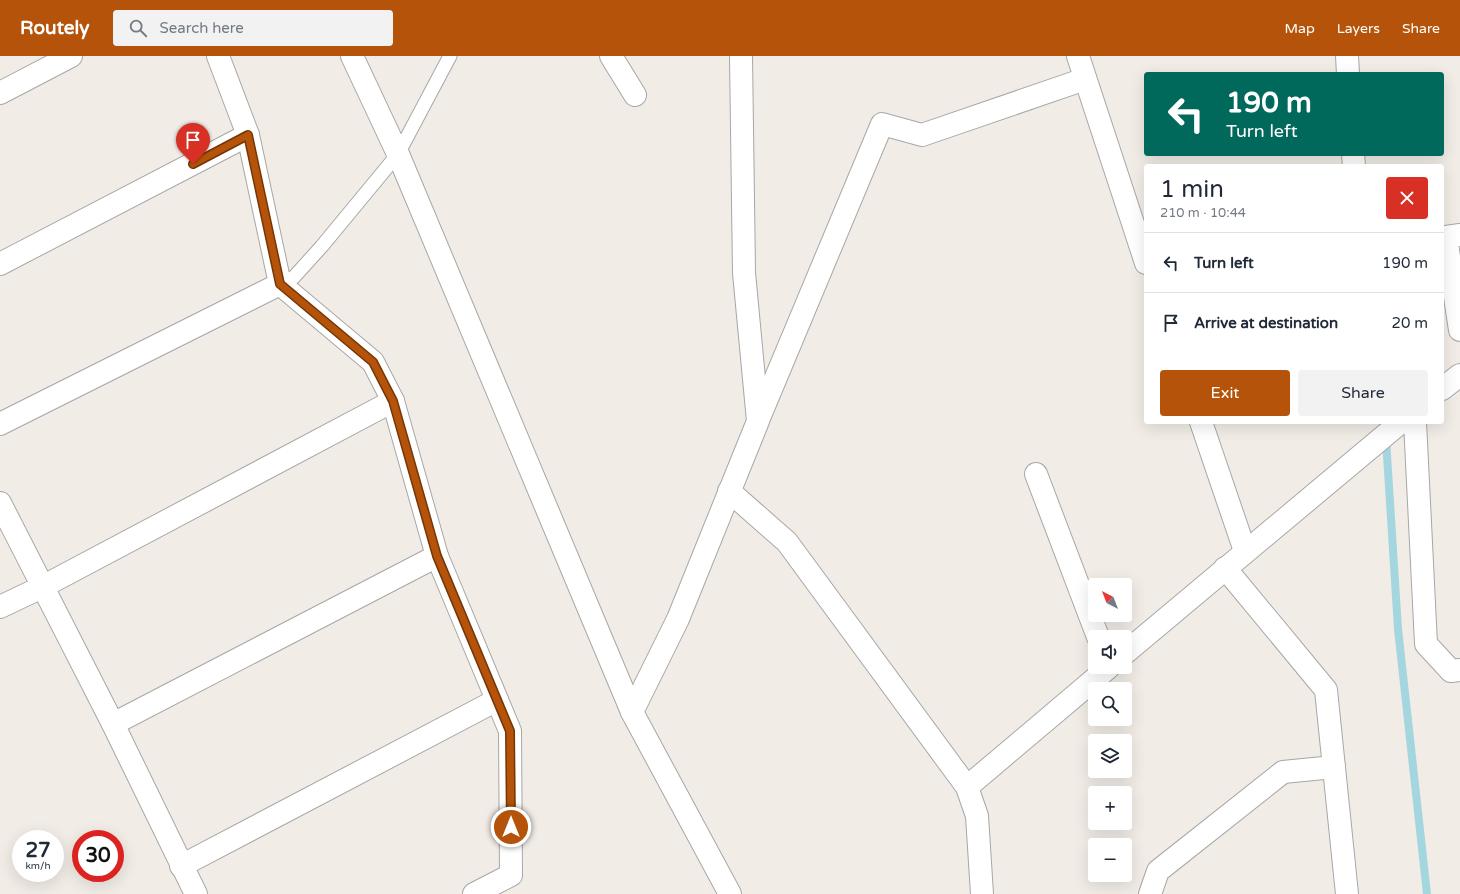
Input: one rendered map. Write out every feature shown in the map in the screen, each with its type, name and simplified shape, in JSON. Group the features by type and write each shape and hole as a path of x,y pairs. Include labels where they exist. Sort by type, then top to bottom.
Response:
{"street":[{"path":"0,93 71,56"},
{"path":"218,56 248,135 280,284 373,362 393,401 437,556 510,731 511,875 474,894"},
{"path":"352,56 398,154 632,712 730,894"},
{"path":"611,56 635,95"},
{"path":"740,56 744,273 758,421"},
{"path":"1078,56 1144,253"},
{"path":"1348,56 1348,72"},
{"path":"632,712 678,619 729,491 882,124 922,134 1085,79"},
{"path":"0,264 248,135"},
{"path":"1460,235 1446,237 1460,330"},
{"path":"0,424 280,284"},
{"path":"1444,387 1460,375"},
{"path":"0,607 42,587 393,401"},
{"path":"1202,424 1245,551"},
{"path":"1132,647 1245,551 1374,432 1396,424"},
{"path":"1415,424 1426,644 1451,671 1460,670"},
{"path":"1036,474 1095,630"},
{"path":"729,491 788,542 967,787 977,816 982,894"},
{"path":"0,503 113,724 196,894"},
{"path":"113,724 437,556"},
{"path":"1225,568 1326,690 1347,894"},
{"path":"967,787 1101,674"},
{"path":"181,866 497,700"},
{"path":"1150,894 1158,871 1283,772 1334,766"}],"lane":[{"path":"280,284 294,276 317,251 398,154 450,56"}],"waterway":[{"path":"1386,439 1398,629 1427,894"}],"route":[{"path":"193,164 248,135 280,284 373,362 393,401 437,556 510,731 511,827"}]}
